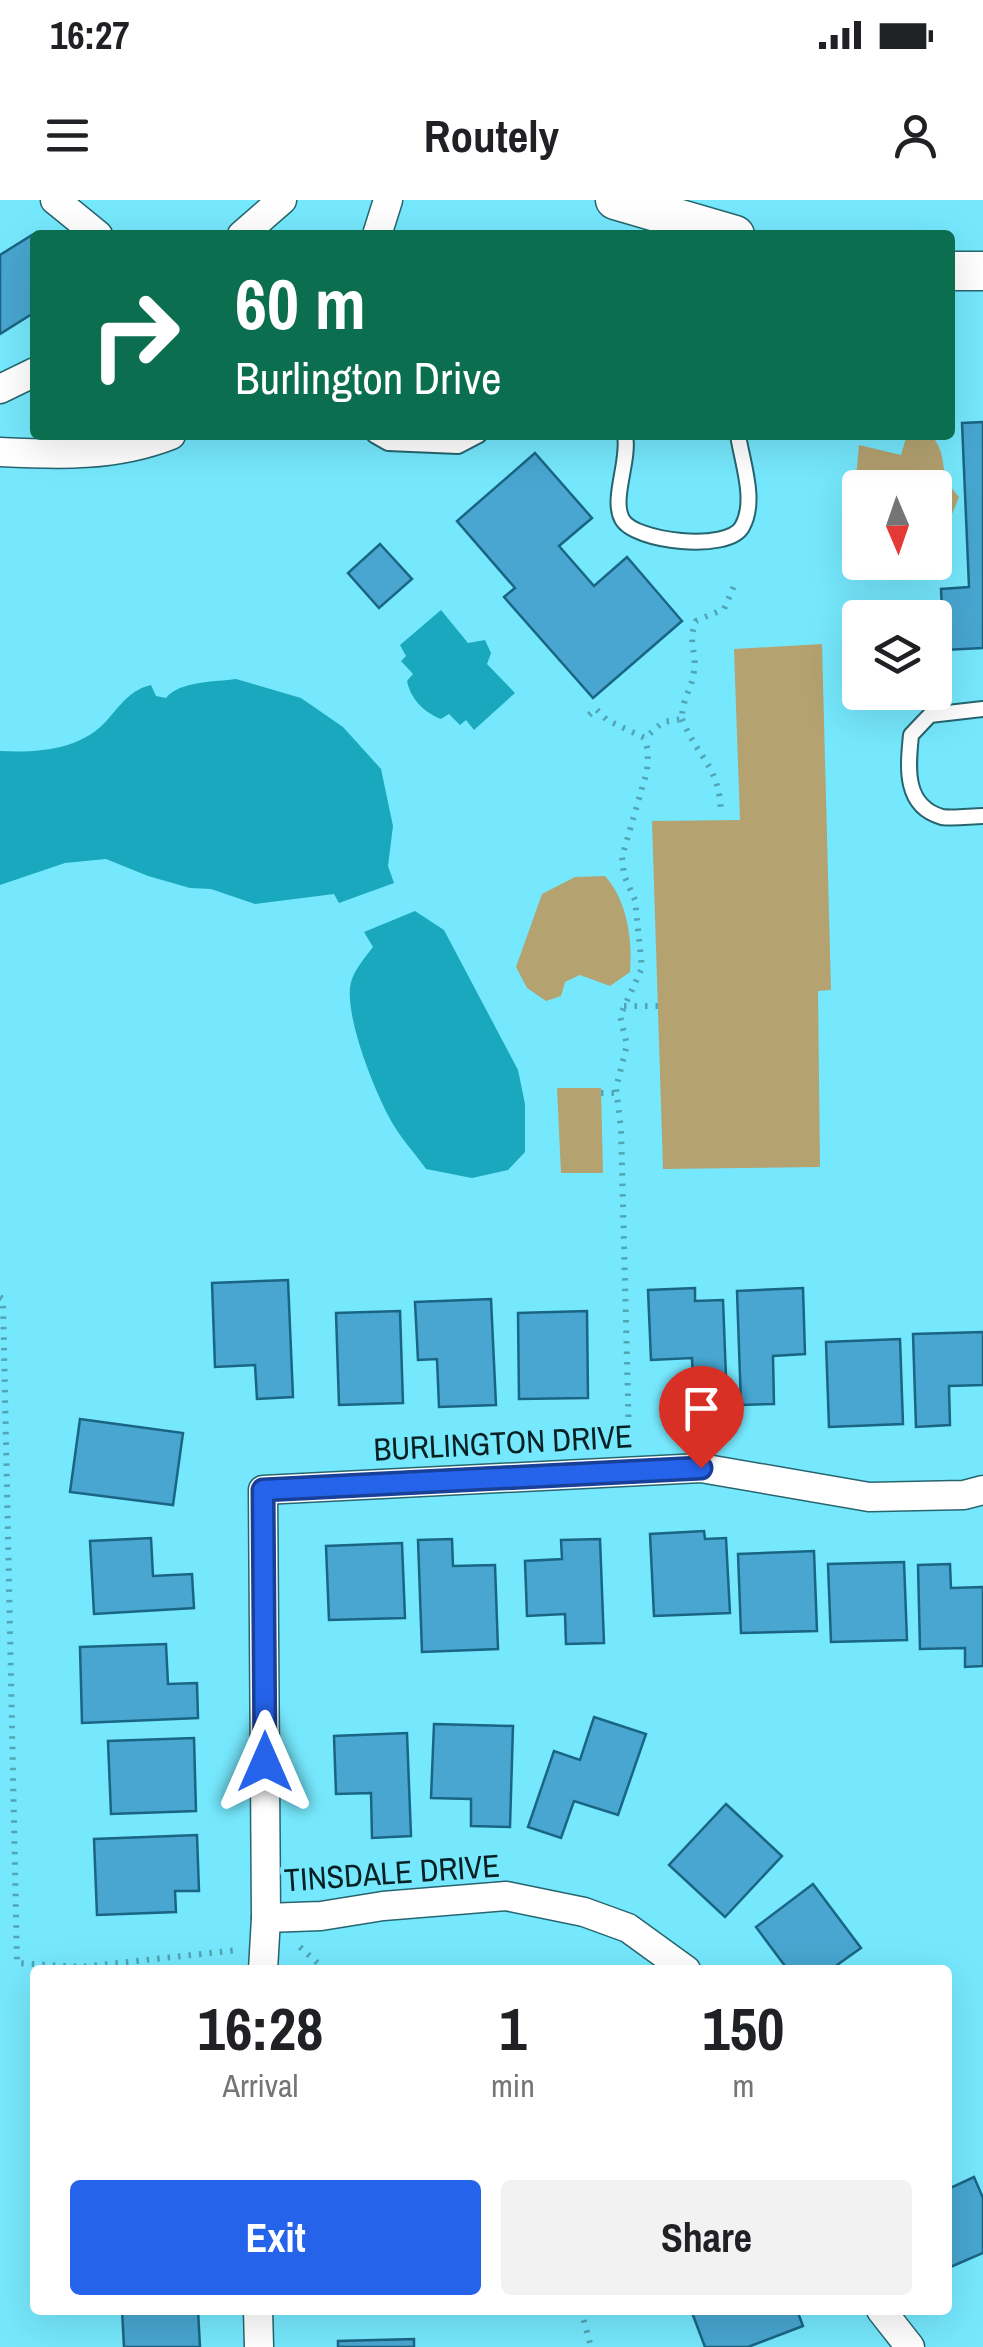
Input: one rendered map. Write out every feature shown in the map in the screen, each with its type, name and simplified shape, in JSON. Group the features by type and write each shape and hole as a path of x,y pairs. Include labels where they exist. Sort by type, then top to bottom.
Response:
{"main road":[{"path":"615,200 718,230"},
{"path":"955,271 983,271"}],"street":[{"path":"56,200 92,230"},
{"path":"248,230 282,200"},
{"path":"379,230 388,200"},
{"path":"0,389 30,374"},
{"path":"0,452 74,455 137,448 158,440"},
{"name":"BURLINGTON DRIVE","path":"266,1918 263,1490 701,1468 868,1497 964,1495 983,1490"},
{"name":"TINSDALE DRIVE","path":"266,1918 321,1916 383,1906 506,1896 584,1912 628,1928 679,1965"},
{"path":"264,1958 266,1918"},
{"path":"258,2315 259,2347"},
{"path":"884,2315 910,2347"}],"lane":[{"path":"383,440 458,446 469,440"},
{"path":"624,440 626,457 618,504 622,521 640,534 716,542 736,534 747,512 739,440"},
{"path":"983,710 930,715 911,735 908,779 919,804 942,816 983,816"}],"path":[{"path":"721,814 721,787 714,770 691,740 682,719 682,699 692,684 696,666 690,637 696,621 724,608 734,586"},
{"path":"590,716 596,709 607,720 645,738"},
{"path":"645,738 663,722 682,719"},
{"path":"629,1438 620,1129 615,1093 626,1045 620,1016 642,968 635,900 624,875 622,857 647,771 645,738"},
{"path":"624,1006 658,1006"},
{"path":"601,1092 615,1093"},
{"path":"0,1297 17,1963 49,1965"},
{"path":"122,1965 264,1958 302,1948 320,1965"},
{"path":"582,2315 591,2347"}],"shaded area":[{"path":"905,440 935,440 945,470 857,470 859,445 901,455"},
{"path":"952,488 959,497 952,514"},
{"path":"822,644 831,990 818,991 820,1167 663,1169 652,821 740,820 734,649"},
{"path":"605,876 619,897 627,921 630,972 610,986 580,975 565,982 561,996 546,1001 527,988 516,967 542,894 575,877"},
{"path":"557,1088 601,1088 603,1173 561,1173"}],"water":[{"path":"441,610 468,643 485,640 491,653 487,664 515,693 474,730 466,720 460,725 449,714 441,719 419,704 407,681 413,674 401,661 406,656 400,645"},
{"path":"236,679 301,698 343,727 381,769 393,826 388,866 394,883 339,903 334,894 255,904 211,889 190,888 148,876 106,859 65,863 0,885 0,751 44,750 73,743 98,729 127,698 144,687 151,685 156,696 166,698 188,685"},
{"path":"415,911 444,930 518,1070 525,1104 525,1152 508,1170 472,1178 426,1169 393,1124 369,1072 350,1002 353,977 373,947 364,932"}],"building":[{"path":"30,236 30,315 0,334 0,255"},
{"path":"983,422 983,648 952,650 952,600 942,600 941,589 969,587 962,423"},
{"path":"535,453 592,518 559,546 594,586 627,557 682,621 593,698 504,597 515,588 457,521"},
{"path":"380,544 412,579 379,608 348,573"},
{"path":"288,1280 293,1397 257,1399 255,1365 215,1367 212,1283"},
{"path":"695,1288 695,1301 723,1300 727,1403 694,1405 692,1358 651,1360 648,1290"},
{"path":"803,1288 805,1354 773,1356 774,1404 741,1405 737,1291"},
{"path":"491,1299 496,1405 439,1407 437,1359 418,1360 415,1302"},
{"path":"400,1311 403,1403 339,1405 336,1313"},
{"path":"587,1311 588,1398 519,1399 518,1313"},
{"path":"983,1332 983,1385 949,1386 950,1425 916,1427 913,1334"},
{"path":"900,1339 903,1424 829,1427 826,1342"},
{"path":"80,1419 183,1433 173,1505 70,1492"},
{"path":"704,1531 705,1539 726,1538 730,1613 654,1616 650,1534"},
{"path":"151,1538 153,1576 192,1574 194,1608 94,1614 90,1541"},
{"path":"452,1539 453,1566 495,1565 498,1649 422,1652 418,1540"},
{"path":"600,1539 604,1643 566,1644 565,1614 527,1616 525,1561 562,1559 561,1540"},
{"path":"402,1543 405,1618 329,1620 326,1546"},
{"path":"814,1551 817,1631 741,1633 738,1554"},
{"path":"904,1562 907,1640 831,1642 828,1564"},
{"path":"950,1564 951,1588 983,1587 983,1666 965,1667 965,1648 920,1649 918,1565"},
{"path":"166,1644 168,1684 197,1683 198,1718 82,1723 80,1647"},
{"path":"594,1717 646,1734 618,1815 574,1801 561,1838 528,1827 554,1751 580,1760"},
{"path":"434,1724 513,1726 510,1827 471,1826 471,1799 431,1798"},
{"path":"407,1733 411,1836 372,1838 371,1793 336,1794 334,1736"},
{"path":"194,1738 196,1811 111,1814 108,1741"},
{"path":"726,1804 782,1856 725,1917 669,1865"},
{"path":"197,1835 199,1891 175,1891 176,1912 97,1915 94,1839"},
{"path":"813,1884 861,1948 837,1965 784,1965 756,1927"},
{"path":"974,2177 983,2198 983,2253 952,2266 952,2187"},
{"path":"122,2315 198,2315 200,2347 124,2347"},
{"path":"693,2315 799,2315 803,2326 748,2347 705,2347"},
{"path":"414,2339 414,2347 338,2347 338,2341"}],"route":[{"path":"265,1762 263,1490 701,1468"}]}
